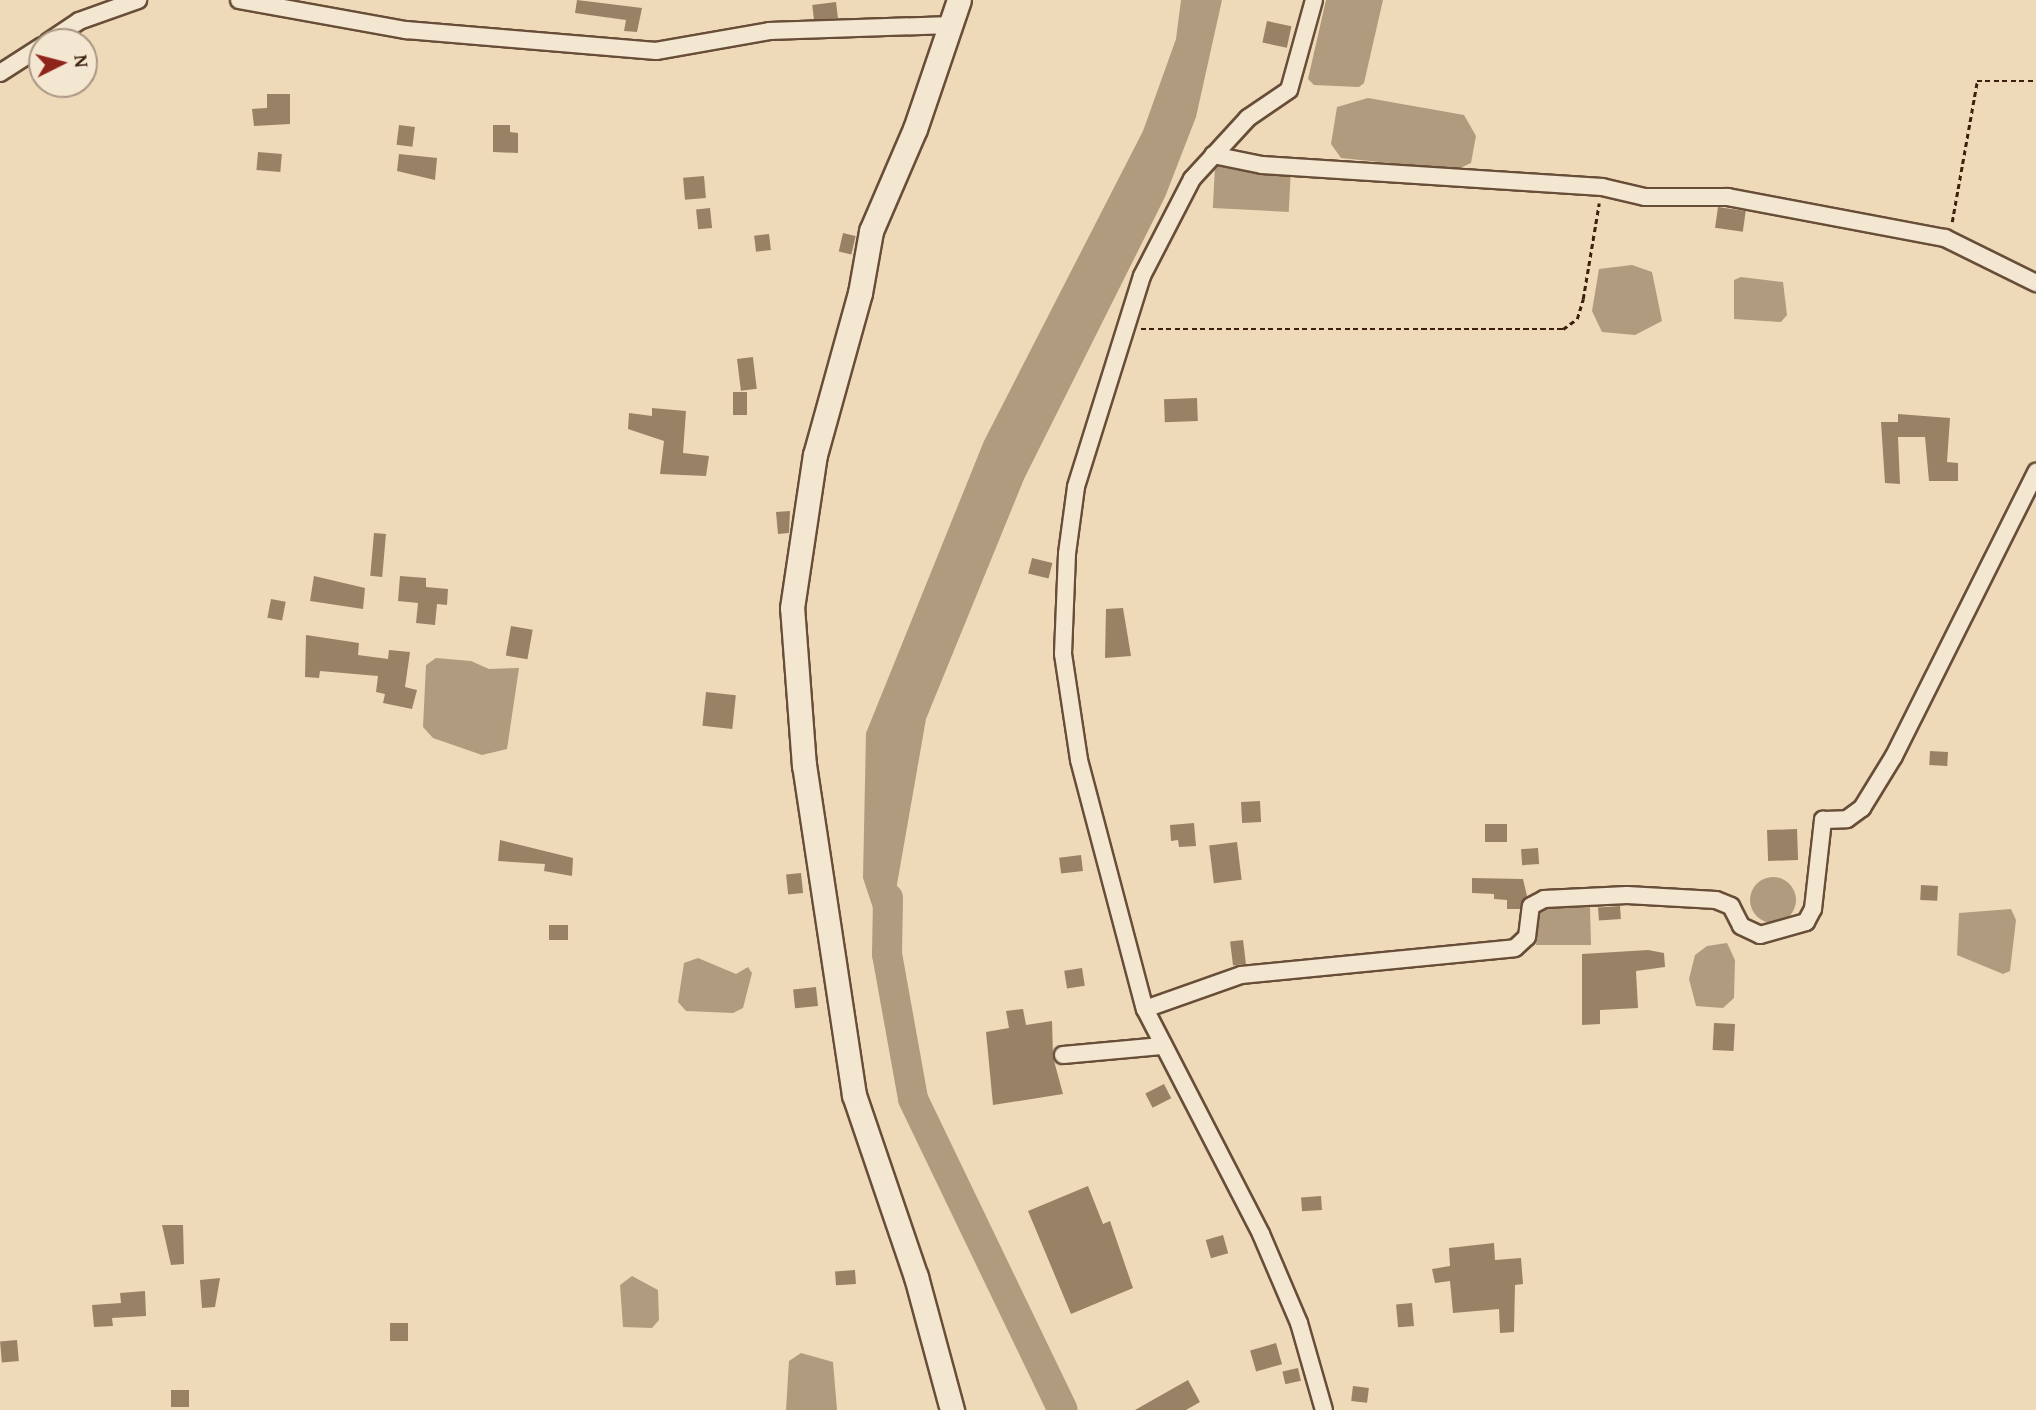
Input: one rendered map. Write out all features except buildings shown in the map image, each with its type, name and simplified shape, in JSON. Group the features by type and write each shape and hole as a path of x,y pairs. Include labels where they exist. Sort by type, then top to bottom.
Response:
{"street":[{"path":"70,28 138,0"},
{"path":"239,0 405,30 656,51 769,31 952,25"},
{"path":"952,1410 916,1277 854,1095 804,766 792,608 816,455 860,293 871,231 952,25 958,0"},
{"path":"1314,0 1289,90 1256,111 1192,179 1142,276 1076,487 1067,554 1063,654 1079,760 1145,1009 1261,1234 1299,1323 1324,1410"},
{"path":"0,73 28,55"},
{"path":"1213,155 1262,165 1602,187 1645,197 1728,197 1945,238 2036,283"},
{"path":"1145,1009 1241,975 1515,948 1527,937 1531,906 1544,899 1639,895 1716,900 1731,906 1741,926 1760,935 1806,922 1812,909 1823,820 1847,819 1862,807 1894,756 2036,472"},
{"path":"1063,1055 1162,1046"}],"path":[{"path":"1945,238 1958,209 1977,81 2036,81"},
{"path":"1124,329 1563,329 1577,319 1583,299 1602,187"}],"shaded area":[{"path":"1181,0 1222,0 1196,117 1165,197 1024,479 926,719 886,947 863,878 866,733 984,441 1143,131 1176,39"},
{"path":"1326,0 1383,0 1364,83 1359,87 1314,85 1308,79"},
{"path":"1368,98 1464,115 1476,136 1471,163 1456,170 1341,158 1331,144 1337,107"},
{"path":"1215,166 1291,170 1289,212 1213,208"},
{"path":"1632,265 1652,272 1662,321 1635,335 1602,332 1592,311 1599,269"},
{"path":"1741,277 1783,282 1787,315 1781,322 1734,319 1734,280"},
{"path":"436,658 471,661 489,669 519,668 507,749 482,755 433,738 423,727 426,665"},
{"path":"1773,877 1789,884 1796,900 1789,916 1773,923 1757,916 1750,900 1757,884"},
{"path":"1582,903 1590,907 1591,945 1536,945 1540,910"},
{"path":"2011,909 2016,920 2010,971 2003,974 1957,955 1959,913"},
{"path":"1727,943 1735,960 1734,998 1723,1008 1696,1006 1689,979 1695,955 1707,946"},
{"path":"698,958 736,974 748,967 752,973 743,1008 733,1013 686,1011 678,1002 684,963"},
{"path":"632,1276 658,1290 659,1320 652,1328 623,1327 620,1285"},
{"path":"801,1353 833,1362 837,1410 786,1410 789,1361"}],"waterway":[{"path":"888,898 887,954 913,1099 1063,1410"}]}
